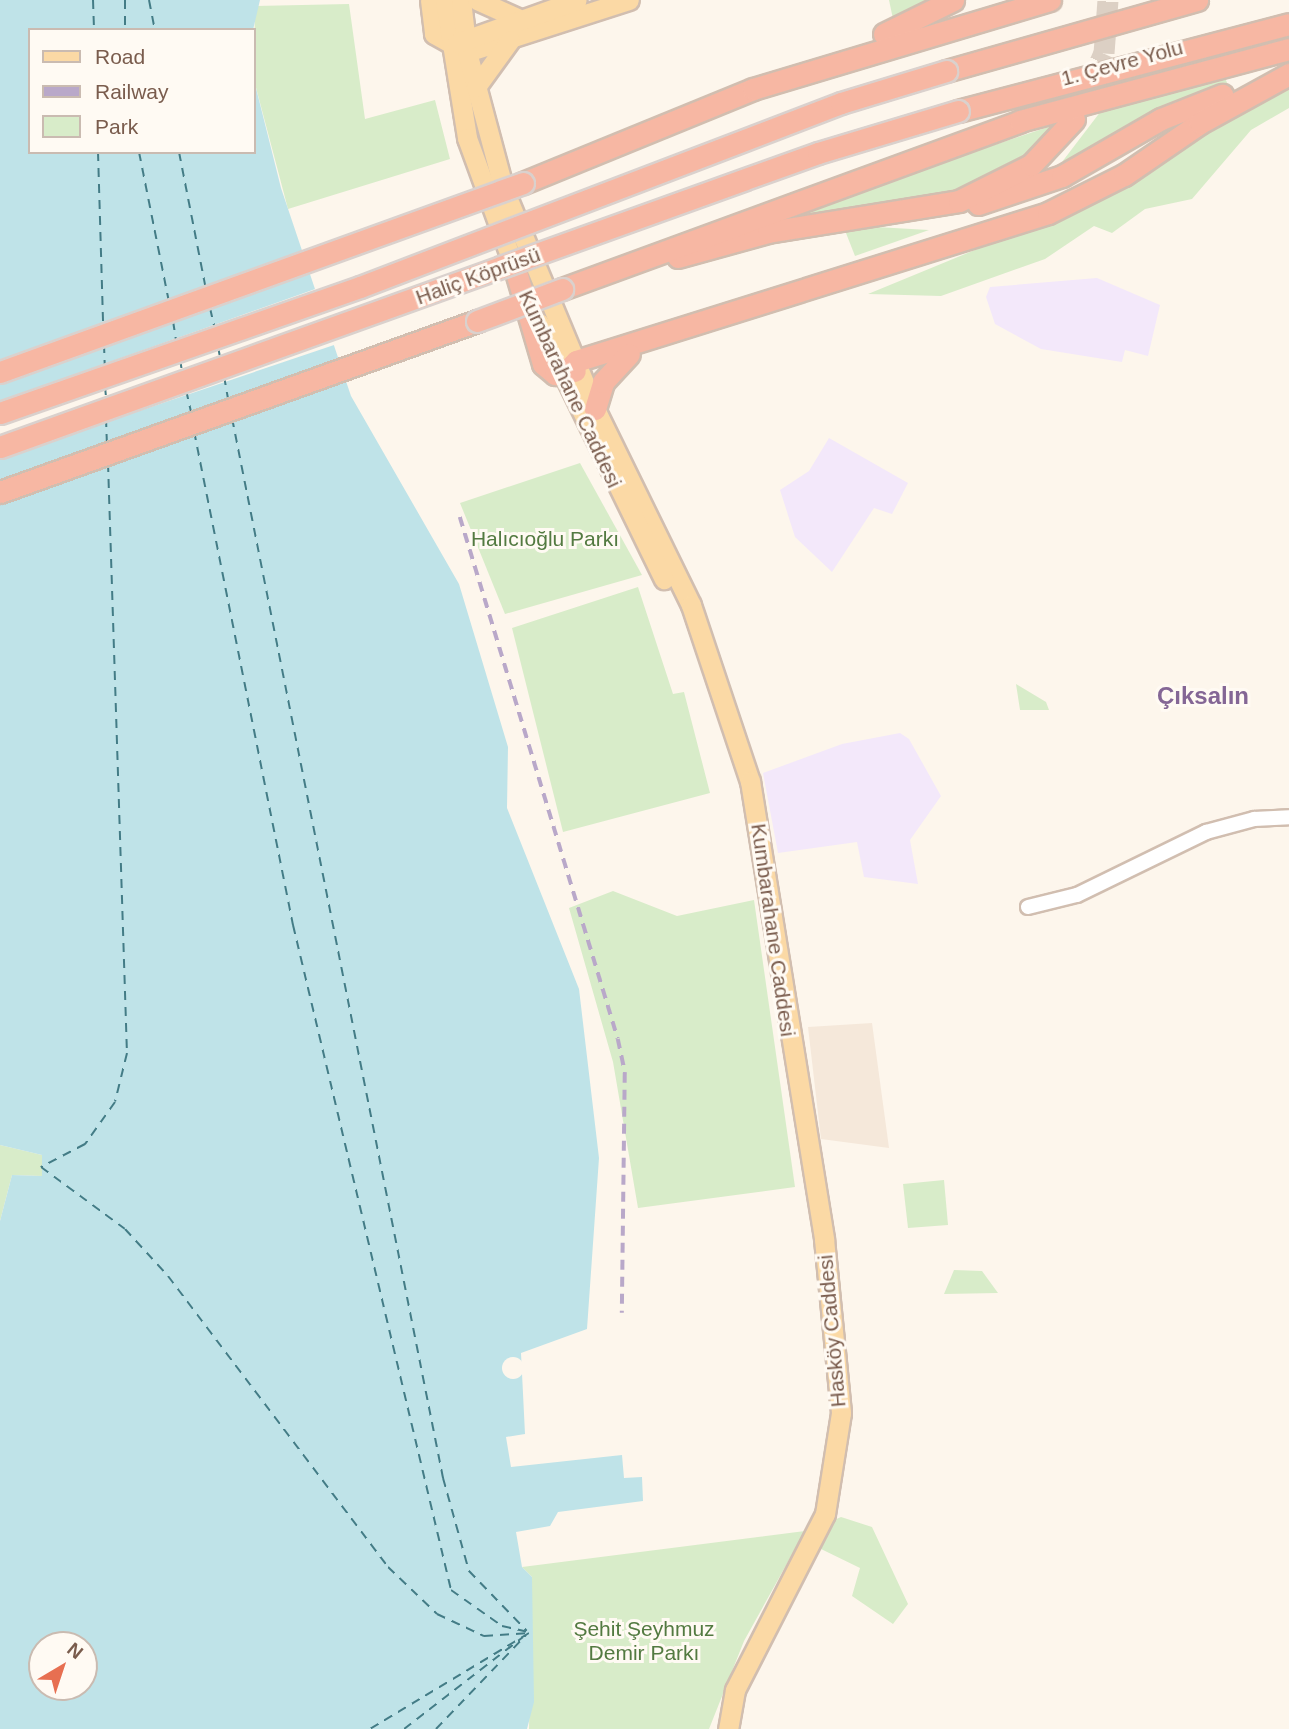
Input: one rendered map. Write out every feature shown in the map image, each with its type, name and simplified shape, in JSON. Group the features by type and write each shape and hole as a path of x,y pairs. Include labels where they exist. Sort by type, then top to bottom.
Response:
{"highway":[{"path":"934,22 953,0"},
{"path":"0,372 451,212 753,89 934,22 1051,0"},
{"name":"1. Çevre Yolu","path":"946,71 1197,0"},
{"name":"1. Çevre Yolu","path":"958,111 1289,24"},
{"path":"0,492 562,289 965,139 1289,49"},
{"name":"Haliç Köprüsü","path":"0,413 384,278 841,103 946,71"},
{"path":"516,272 543,364 573,368 629,354 1048,213 1124,175 1200,123 1289,73"},
{"path":"959,201 986,203 1052,180 1161,119 1289,73"},
{"name":"Haliç Köprüsü","path":"0,447 818,153 958,111"},
{"path":"562,289 768,232 897,215 959,201 1031,165 1074,119"},
{"path":"573,368 820,289"},
{"path":"596,409 603,382 629,354"}],"main road":[{"path":"429,0 434,34 461,46 510,40 629,0"},
{"path":"444,0 461,46"},
{"path":"461,0 461,46"},
{"path":"477,0 518,19"},
{"path":"461,46 518,19 577,0"},
{"path":"476,87 510,40"},
{"name":"Kumbarahane Caddesi","path":"461,46 476,87 503,190 631,519 700,636"},
{"name":"Kumbarahane Caddesi","path":"461,46 467,138 516,272"},
{"name":"Kumbarahane Caddesi","path":"573,368 596,409 700,636 750,781 815,1189"},
{"name":"Hasköy Caddesi","path":"768,1627 825,1514 841,1413 815,1189"},
{"path":"717,1729 735,1673 768,1627"},
{"path":"728,1729 735,1690 768,1627"}],"street":[{"path":"1028,908 1077,895 1206,832 1254,819 1289,817"}],"shaded area":[{"path":"1097,278 1160,305 1148,356 1125,350 1122,362 1041,349 995,324 986,297 990,287"},
{"path":"829,438 908,483 892,514 874,508 832,572 795,537 780,490 809,471"},
{"path":"900,733 909,739 941,796 910,840 918,884 864,877 857,842 778,853 763,773 842,744"},
{"path":"872,1023 889,1148 821,1139 808,1027"}],"green space":[{"path":"889,0 935,0 893,19"},
{"path":"349,4 365,119 435,100 450,159 288,209 256,88 255,6"},
{"path":"1225,78 1228,85 1062,162 1101,111"},
{"path":"1289,85 1289,108 1251,130 1192,199 1145,209 1112,233 1094,226 1045,259 941,296 868,294 1089,203 1215,123"},
{"path":"1060,123 1020,163 952,194 812,218 806,208"},
{"path":"844,228 929,230 855,256"},
{"name":"Halıcıoğlu Parkı","path":"580,463 642,575 505,614 460,503"},
{"path":"638,587 673,694 684,692 710,793 563,832 512,628"},
{"path":"1016,684 1046,702 1049,710 1020,710"},
{"path":"613,891 677,916 754,900 795,1187 638,1208 613,1062 569,908"},
{"path":"0,1145 42,1155 42,1176 12,1175 0,1221"},
{"path":"944,1180 948,1225 908,1228 903,1184"},
{"path":"954,1270 982,1271 998,1293 944,1294"},
{"path":"841,1517 872,1527 908,1604 893,1624 852,1596 860,1568 821,1549 832,1521"},
{"name":"Şehit Şeyhmuz Demir Parkı","path":"805,1531 744,1641 709,1729 529,1729 532,1577 522,1567"}],"water":[{"path":"0,0 260,0 253,28 28,28 28,154 256,154 256,88 281,188 351,396 459,584 508,747 507,808 579,989 599,1158 587,1329 521,1353 525,1434 506,1437 511,1467 622,1455 624,1478 642,1477 643,1501 558,1512 550,1526 516,1532 522,1567 532,1577 534,1702 527,1729 0,1729 0,1221 12,1175 42,1176 42,1155 0,1145"}],"pier":[{"path":"318,288 337,344 0,458 0,401"},
{"path":"513,1357 521,1360 524,1368 521,1376 513,1379 505,1376 502,1368 505,1360"}],"ferry route":[{"path":"93,0 94,28"},
{"path":"125,0 125,28"},
{"path":"149,0 155,28"},
{"path":"98,154 103,325"},
{"path":"139,154 169,302"},
{"path":"179,154 206,289"},
{"path":"210,308 214,326"},
{"path":"173,321 176,340"},
{"path":"104,344 105,367"},
{"path":"218,346 220,357"},
{"path":"180,359 182,371"},
{"path":"224,376 228,398"},
{"path":"105,386 106,398"},
{"path":"186,390 191,412"},
{"path":"106,418 107,444"},
{"path":"232,418 443,1478 469,1571 527,1631"},
{"path":"194,431 293,925 451,1590 502,1626 527,1632"},
{"path":"108,463 127,1053 115,1102 85,1144 41,1167 125,1229 168,1276 388,1567 437,1614 484,1636 529,1633 370,1729"},
{"path":"436,1729 526,1635"},
{"path":"404,1729 523,1637"}],"tunnel":[{"path":"1075,118 1104,53 1108,0"}],"railway":[{"path":"460,517 618,1039 625,1073 622,1313"}],"district":[{"name":"Çıksalın","path":"1203,696"}]}
